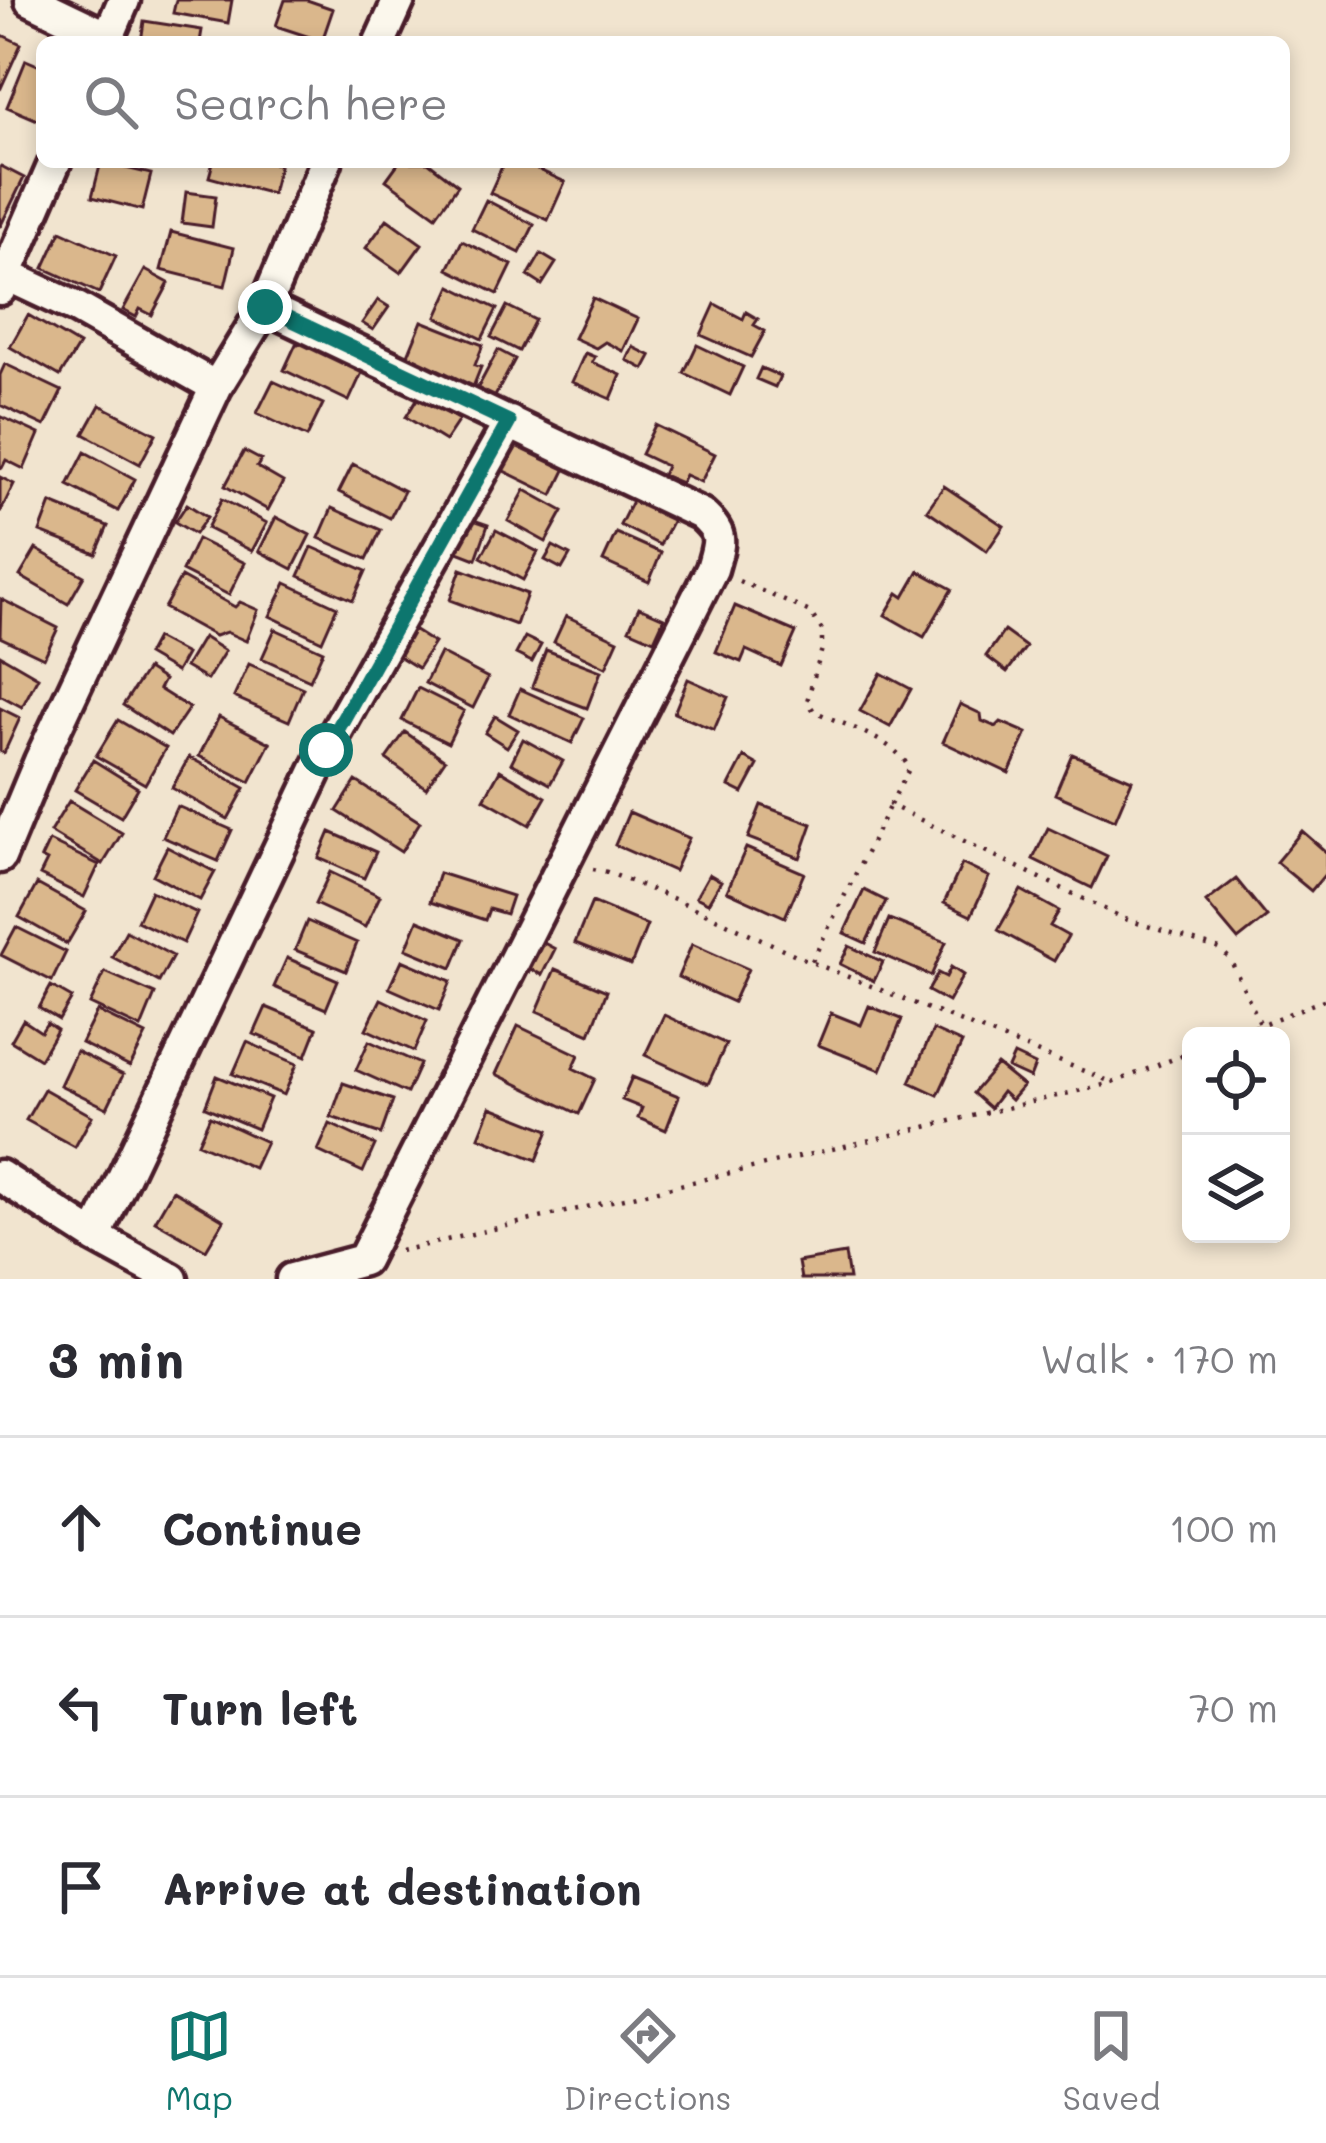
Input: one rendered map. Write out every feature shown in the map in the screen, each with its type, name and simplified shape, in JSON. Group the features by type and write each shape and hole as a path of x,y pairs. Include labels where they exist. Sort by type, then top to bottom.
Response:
{"street":[{"path":"31,0 98,36"},
{"path":"108,36 124,0"},
{"path":"383,36 399,0"},
{"path":"52,168 2,279 77,308 216,388"},
{"path":"0,857 40,761 216,388 265,307 323,168"},
{"path":"265,307 700,514 717,529 720,540 712,568 363,1260 292,1279"},
{"path":"95,1237 326,750 509,422"},
{"path":"0,1176 172,1279"}],"path":[{"path":"712,568 810,612 822,630 822,649 807,701 814,711 887,745 904,758 909,769 812,962"},
{"path":"890,806 1125,919 1220,950 1230,958 1261,1024"},
{"path":"567,856 585,868 677,900 812,962 1112,1083"},
{"path":"1254,1027 1326,999"},
{"path":"363,1260 1112,1083 1182,1056"}],"building":[{"path":"176,0 232,0 228,23 173,13"},
{"path":"285,0 307,0 333,9 324,36 276,26"},
{"path":"144,21 202,30 201,36 142,36"},
{"path":"0,34 21,44 1,88 0,87"},
{"path":"26,60 36,64 36,119 7,107"},
{"path":"0,167 24,178 0,227"},
{"path":"99,168 151,174 142,210 92,197"},
{"path":"211,168 278,168 272,194 209,177"},
{"path":"395,168 436,168 458,185 436,216 386,180"},
{"path":"501,168 535,168 565,182 548,220 490,193"},
{"path":"186,192 216,196 212,227 182,223"},
{"path":"486,200 534,225 520,253 472,229"},
{"path":"387,219 422,244 401,273 366,248"},
{"path":"61,231 116,256 99,293 44,268"},
{"path":"171,232 234,248 225,286 161,270"},
{"path":"462,241 512,265 498,294 448,269"},
{"path":"541,254 556,263 542,285 528,276"},
{"path":"145,270 169,283 152,315 140,309 136,317 123,310"},
{"path":"451,286 497,309 482,339 437,317"},
{"path":"593,298 638,319 623,351 605,342 596,348 574,338"},
{"path":"378,300 389,307 373,330 362,323"},
{"path":"715,304 743,319 746,312 758,319 754,325 765,331 751,357 701,335"},
{"path":"507,306 535,320 519,351 491,337"},
{"path":"28,315 79,345 60,376 10,347"},
{"path":"422,321 483,345 473,387 406,360"},
{"path":"296,344 318,344 365,366 349,401 284,370"},
{"path":"697,345 743,367 730,395 684,373"},
{"path":"633,347 651,356 644,369 627,360"},
{"path":"498,350 515,359 492,402 475,393"},
{"path":"585,353 595,357 592,362 621,375 611,399 572,382"},
{"path":"5,364 62,391 45,426 0,405 0,375"},
{"path":"761,368 780,376 775,387 756,379"},
{"path":"273,381 323,404 307,437 257,413"},
{"path":"419,396 459,420 445,441 406,417"},
{"path":"100,405 156,434 140,464 84,434"},
{"path":"0,416 39,434 24,469 6,460 0,468"},
{"path":"655,425 715,454 701,482 685,475 681,483 662,475 666,466 641,454"},
{"path":"517,439 568,464 553,495 502,470"},
{"path":"244,451 261,460 257,467 283,482 268,510 225,486"},
{"path":"85,452 135,479 118,511 68,485"},
{"path":"353,464 404,491 390,518 339,492"},
{"path":"0,477 14,484 1,511 0,511"},
{"path":"944,486 1004,526 987,551 927,510"},
{"path":"525,490 563,511 546,542 508,521"},
{"path":"222,499 267,523 252,551 207,528"},
{"path":"633,499 657,510 661,504 677,512 660,545 620,525"},
{"path":"51,503 108,526 96,554 40,532"},
{"path":"187,504 207,517 195,534 175,522"},
{"path":"332,508 381,530 367,559 319,538"},
{"path":"462,516 488,525 476,559 450,549"},
{"path":"276,517 310,535 293,569 259,551"},
{"path":"496,530 538,552 523,580 481,557"},
{"path":"616,533 661,553 649,582 603,561"},
{"path":"197,539 245,563 229,595 182,571"},
{"path":"553,546 570,555 562,569 545,560"},
{"path":"312,547 366,571 353,600 299,576"},
{"path":"36,549 84,576 68,604 20,576"},
{"path":"461,569 527,594 516,625 450,600"},
{"path":"919,571 952,589 924,637 885,615 898,593 904,597"},
{"path":"181,577 235,607 240,602 258,610 246,641 226,632 215,636 164,608"},
{"path":"286,583 337,607 322,641 270,616"},
{"path":"1,599 58,628 44,658 0,637"},
{"path":"735,606 796,632 781,666 746,650 741,662 716,652"},
{"path":"639,607 664,618 654,640 629,629"},
{"path":"566,616 618,640 606,667 554,642"},
{"path":"275,629 323,651 310,680 262,658"},
{"path":"412,629 434,643 418,668 397,655"},
{"path":"1004,631 1026,647 1007,672 986,656"},
{"path":"203,637 225,651 207,680 185,667"},
{"path":"525,637 541,645 532,662 516,654"},
{"path":"156,638 186,654 176,672 147,655"},
{"path":"546,650 601,671 587,708 532,687"},
{"path":"440,653 488,678 473,708 425,683"},
{"path":"0,655 38,677 22,707 0,695"},
{"path":"249,664 303,688 289,721 234,697"},
{"path":"147,669 164,680 159,689 189,708 170,736 123,705"},
{"path":"881,673 911,689 890,727 860,711"},
{"path":"688,679 728,697 714,730 674,713"},
{"path":"418,688 464,711 448,743 402,720"},
{"path":"520,689 584,718 572,743 509,714"},
{"path":"960,704 981,714 982,721 996,727 1001,722 1027,733 1009,773 943,742"},
{"path":"0,708 20,718 4,753 0,751"},
{"path":"495,716 518,730 507,747 485,733"},
{"path":"219,717 270,743 250,782 199,756"},
{"path":"118,720 166,748 145,784 96,756"},
{"path":"405,732 445,760 426,788 386,759"},
{"path":"523,739 563,761 550,784 511,763"},
{"path":"1072,754 1132,780 1115,820 1055,794"},
{"path":"189,757 245,788 228,819 172,788"},
{"path":"744,757 758,765 743,793 729,786"},
{"path":"93,760 138,788 121,817 75,790"},
{"path":"500,770 546,797 530,825 484,799"},
{"path":"356,781 420,822 401,852 337,811"},
{"path":"69,801 122,833 103,864 50,832"},
{"path":"761,805 812,824 800,858 748,838"},
{"path":"177,806 232,830 218,861 163,837"},
{"path":"629,812 689,838 674,871 615,845"},
{"path":"1048,828 1107,856 1092,888 1033,859"},
{"path":"1302,831 1326,852 1326,873 1311,891 1276,862"},
{"path":"330,832 376,852 364,878 319,858"},
{"path":"49,841 99,865 84,897 40,875"},
{"path":"167,847 215,872 200,900 153,875"},
{"path":"746,848 804,873 785,917 727,891"},
{"path":"962,864 989,877 971,916 944,903"},
{"path":"330,872 380,896 365,927 315,904"},
{"path":"439,873 512,896 506,914 489,909 485,920 430,902"},
{"path":"709,874 721,881 708,903 696,897"},
{"path":"1236,879 1267,917 1238,940 1206,902"},
{"path":"37,884 86,911 67,944 19,917"},
{"path":"864,890 886,901 866,943 844,933"},
{"path":"1021,890 1059,911 1050,926 1068,936 1054,961 998,930"},
{"path":"151,891 197,913 183,943 137,921"},
{"path":"592,902 647,925 631,965 575,943"},
{"path":"889,919 946,942 931,976 875,952"},
{"path":"418,920 464,939 452,968 406,949"},
{"path":"307,921 357,943 346,971 295,950"},
{"path":"16,927 66,952 52,981 1,955"},
{"path":"126,931 173,956 159,982 112,957"},
{"path":"542,942 555,949 542,975 529,968"},
{"path":"692,944 748,969 733,1002 678,977"},
{"path":"849,946 883,962 874,981 840,964"},
{"path":"287,958 338,980 326,1009 274,987"},
{"path":"402,960 451,981 439,1010 389,988"},
{"path":"951,967 963,975 948,1002 928,991 938,973 946,977"},
{"path":"555,969 607,991 590,1034 537,1011"},
{"path":"105,972 155,994 141,1028 90,1004"},
{"path":"51,986 72,998 59,1020 39,1008"},
{"path":"381,999 427,1021 414,1051 366,1029"},
{"path":"869,1006 902,1019 881,1070 818,1045 831,1013 861,1025"},
{"path":"266,1007 317,1028 306,1056 254,1034"},
{"path":"97,1011 146,1035 130,1067 81,1043"},
{"path":"664,1015 726,1044 708,1084 645,1055"},
{"path":"23,1020 41,1032 47,1023 57,1030 40,1059 11,1041"},
{"path":"518,1026 579,1055 573,1068 595,1079 579,1114 496,1074"},
{"path":"933,1030 962,1043 938,1095 910,1082"},
{"path":"369,1041 420,1064 407,1093 356,1070"},
{"path":"247,1042 297,1064 284,1095 233,1074"},
{"path":"76,1051 123,1075 107,1108 60,1085"},
{"path":"1014,1055 1035,1065 1030,1078 1008,1068"},
{"path":"997,1065 1023,1086 1011,1100 1002,1092 990,1108 973,1093"},
{"path":"217,1076 270,1098 257,1129 205,1107"},
{"path":"632,1077 679,1096 666,1130 638,1118 642,1108 622,1100"},
{"path":"343,1083 393,1100 381,1134 331,1117"},
{"path":"44,1089 92,1116 75,1147 26,1120"},
{"path":"491,1107 549,1130 537,1160 479,1137"},
{"path":"210,1116 266,1142 254,1168 198,1143"},
{"path":"330,1124 375,1145 363,1172 318,1151"},
{"path":"173,1190 224,1220 206,1250 155,1221"},
{"path":"845,1254 849,1279 801,1279 798,1262"}],"route":[{"path":"265,307 509,422 326,750"}]}
